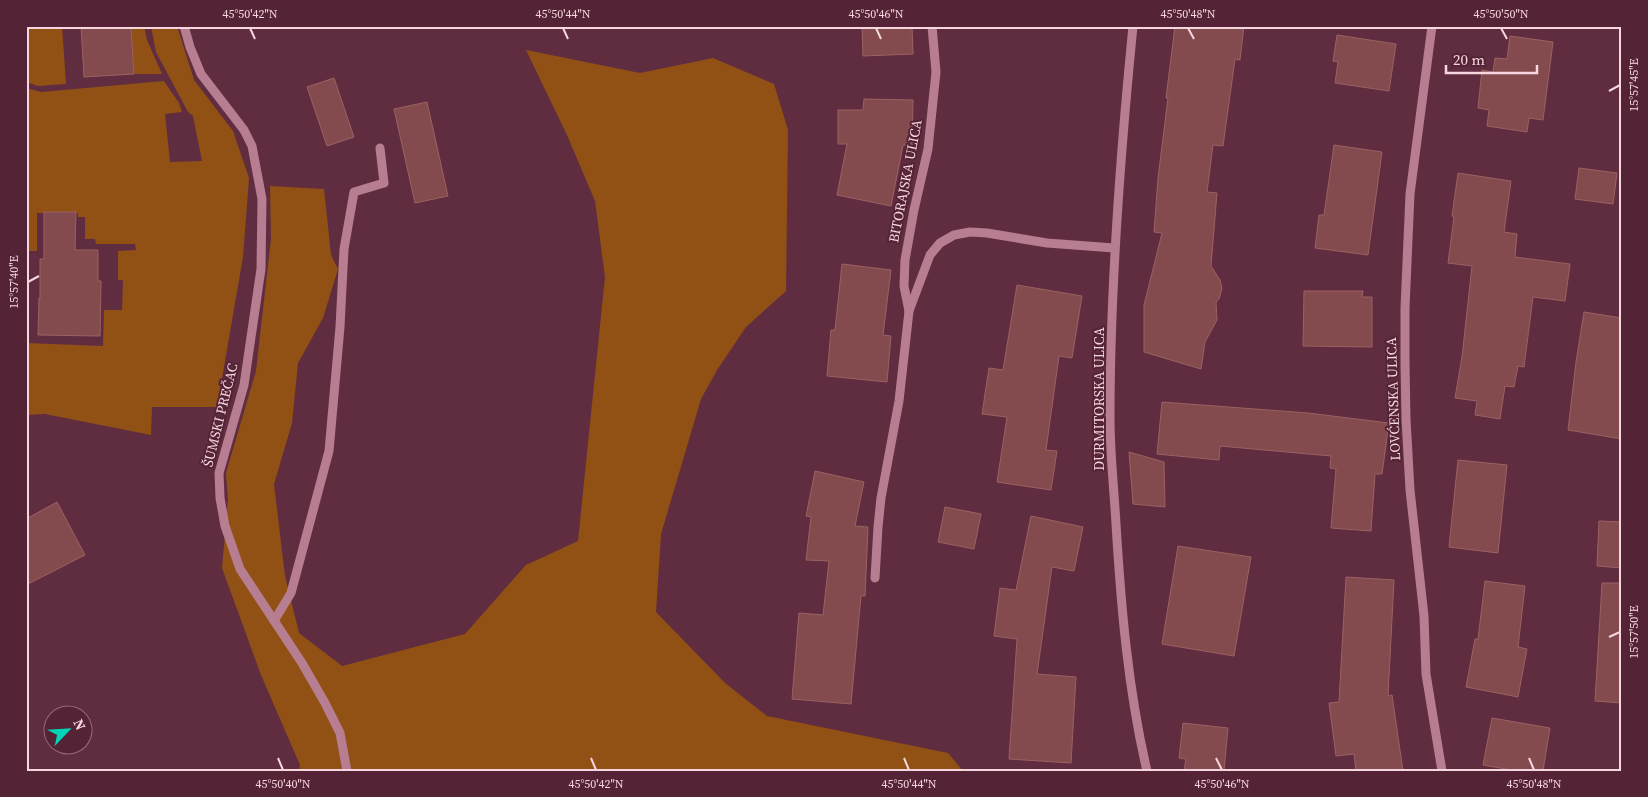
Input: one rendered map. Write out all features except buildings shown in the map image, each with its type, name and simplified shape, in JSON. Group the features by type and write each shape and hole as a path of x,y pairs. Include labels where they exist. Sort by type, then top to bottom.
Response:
{"street":[{"name":"ŠUMSKI PREČAC","path":"184,26 201,74 244,130 252,146 262,199 261,269 244,385 219,473 220,498 225,526 240,569 302,663 340,733 347,771"},
{"name":"BITORAJSKA ULICA","path":"909,311 904,286 905,260 928,149 936,72 932,26"},
{"name":"DURMITORSKA ULICA","path":"1133,26 1122,133 1114,248 1110,420 1112,471 1126,649 1147,771"},
{"name":"LOVĆENSKA ULICA","path":"1432,26 1410,194 1404,308 1410,481 1424,616 1426,674 1442,771"},
{"path":"274,621 291,593 329,451 340,327 344,249 354,192 384,183 380,148"},
{"name":"BITORAJSKA ULICA","path":"875,578 879,518 899,401 909,311 930,255 940,243 954,235 970,232 1047,243 1114,248"}],"shaded area":[{"path":"26,26 62,26 66,84 38,86 26,82"},
{"path":"131,26 144,26 147,40 162,74 134,74"},
{"path":"151,26 177,26 194,80 233,131 249,178 243,257 217,407 152,407 151,435 45,414 26,415 26,343 103,346 104,310 122,310 123,280 118,280 118,251 136,250 135,244 96,244 95,239 85,239 85,217 78,217 78,213 37,213 37,251 26,251 26,88 41,92 164,81 179,103 182,112 165,114 170,162 202,161 193,116 188,112 156,52"},
{"path":"526,50 640,73 713,58 774,84 788,130 786,291 746,327 717,370 701,399 661,534 656,612 725,683 767,716 948,753 963,771 299,771 300,765 261,675 222,568 228,500 226,473 256,371 271,239 270,186 324,189 331,255 338,269 323,318 298,363 292,423 274,484 285,576 299,633 342,666 465,634 526,565 578,541 605,277 595,201 567,135"}]}
